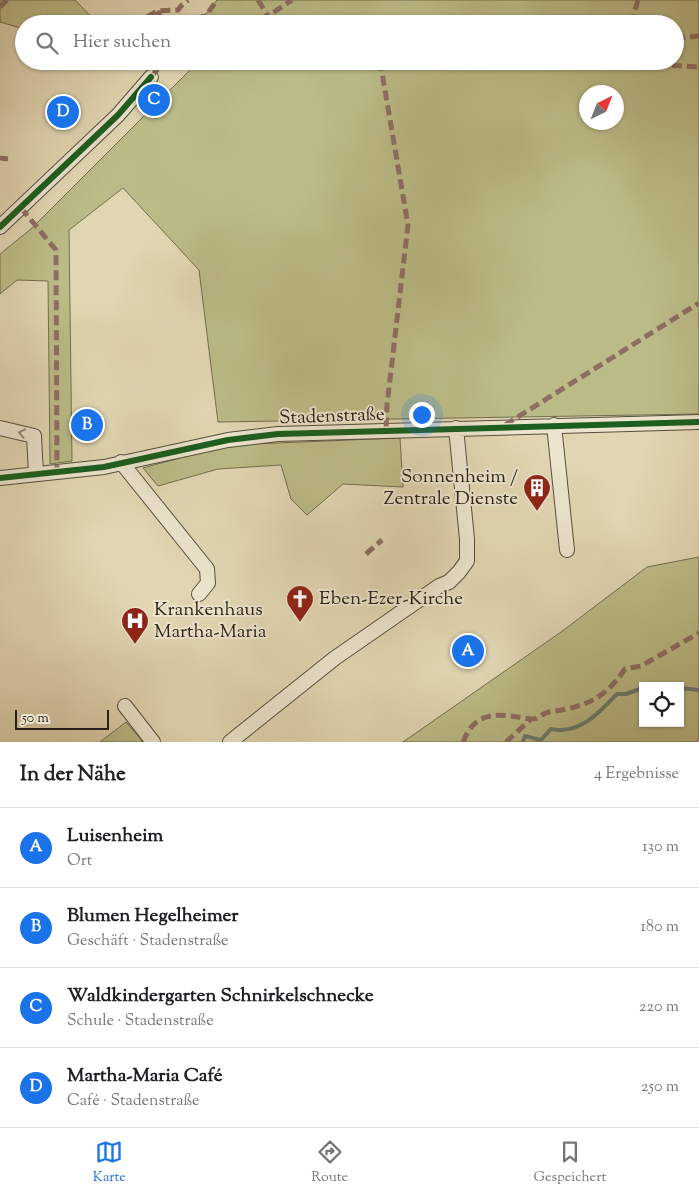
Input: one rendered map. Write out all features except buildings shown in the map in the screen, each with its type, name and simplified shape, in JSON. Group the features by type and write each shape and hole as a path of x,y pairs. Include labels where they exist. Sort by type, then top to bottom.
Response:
{"street":[{"path":"0,227 118,115 151,76"},
{"name":"Stadenstraße","path":"0,478 104,466 228,440 278,434 699,422"},
{"path":"554,425 567,550"},
{"path":"0,428 34,436 36,474"},
{"path":"230,742 335,658 438,586 449,582 467,561 467,539 456,428"},
{"path":"121,462 207,569 208,583 199,594"},
{"path":"125,706 153,742"}],"green space":[{"path":"0,0 75,0 89,15 15,15 15,26 0,22"},
{"path":"217,0 699,0 699,414 218,422 199,270 123,188 69,230 72,461 50,464 48,281 17,280 0,294 0,254 32,228 190,70 684,70 684,15 201,15 206,14"},
{"path":"400,438 403,487 343,484 307,515 291,499 281,465 218,469 158,486 143,468 227,445"},
{"path":"699,557 699,737 697,742 403,742 561,632 647,567"},
{"path":"126,722 143,742 100,742"}],"waterway":[{"path":"684,688 699,690"},
{"path":"523,742 525,736 541,740 551,729 571,729 579,726 596,715 617,694 626,694 639,689"}],"marked path":[{"path":"0,7 7,0"},
{"path":"150,15 157,11 178,10 188,0"},
{"path":"206,15 217,0"},
{"path":"258,0 267,15"},
{"path":"270,15 292,0"},
{"path":"634,15 638,0"},
{"path":"157,11 159,15"},
{"path":"684,37 699,36"},
{"path":"684,66 699,67"},
{"path":"151,77 157,70"},
{"path":"382,70 408,225 387,405 386,430"},
{"path":"0,158 8,159"},
{"path":"21,208 56,250 57,473"},
{"path":"505,425 699,303"},
{"path":"366,554 382,540"},
{"path":"506,742 531,719 547,713 573,708 592,700 609,688 625,669 641,666 699,633"},
{"path":"463,742 475,723 483,718 500,715 531,719"}],"cycle path":[{"path":"0,227 118,115 151,77"},
{"path":"0,478 104,467 228,440 278,434 699,422"}],"place":[{"name":"Waldkindergarten Schnirkelschnecke","path":"154,100"},
{"name":"Martha-Maria Café","path":"63,112"},
{"name":"Blumen Hegelheimer","path":"87,425"},
{"name":"Sonnenheim / Zentrale Dienste","path":"537,512"},
{"name":"Eben-Ezer-Kirche","path":"300,623"},
{"name":"Krankenhaus Martha-Maria","path":"135,645"},
{"name":"Luisenheim","path":"468,651"}]}
